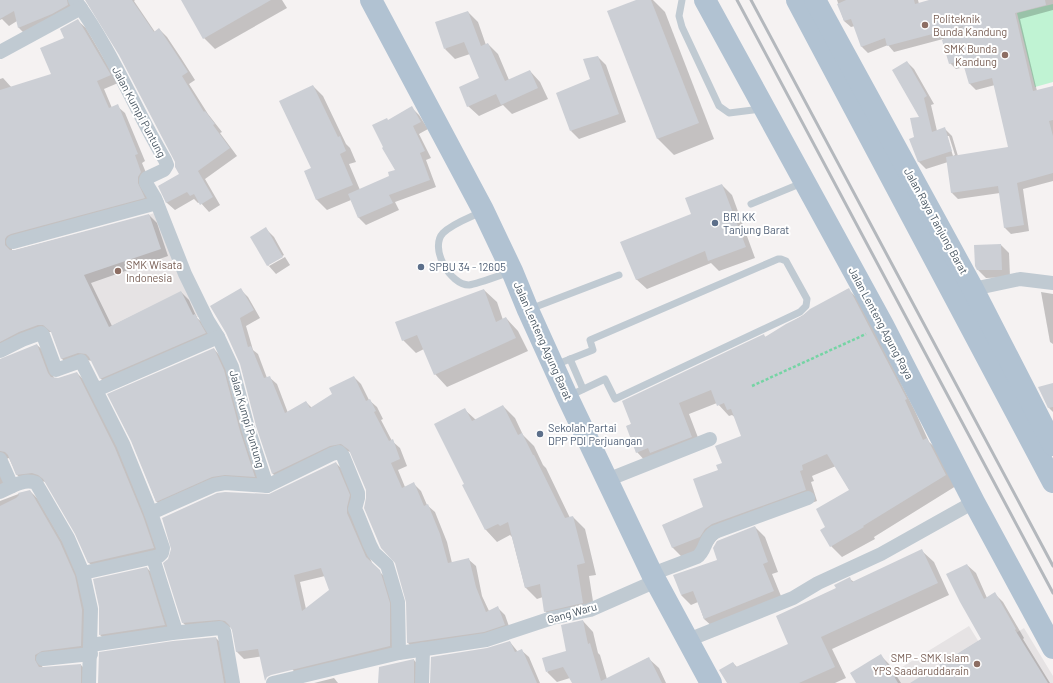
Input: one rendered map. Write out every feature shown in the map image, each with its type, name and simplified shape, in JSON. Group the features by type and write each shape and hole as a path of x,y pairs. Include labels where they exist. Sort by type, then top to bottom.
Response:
{"main road":[{"name":"Jalan Lenteng Agung Barat","path":"371,0 483,210 512,271 528,310 562,363 575,393 607,480 654,578 711,683"},
{"name":"Jalan Lenteng Agung Raya","path":"705,0 883,325 974,502 1053,648"},
{"path":"797,0 1053,482"},
{"name":"Jalan Raya Tanjung Barat","path":"815,0 973,289 1053,445"}],"street":[{"path":"0,52 78,4"},
{"name":"Jalan Kumpi Puntung","path":"78,4 94,28 120,74 151,136 166,160 167,164 164,170 146,180 146,183 155,198 185,274 232,367 248,428 266,486"},
{"path":"13,242 157,203"},
{"path":"973,289 1020,279 1053,283"},
{"path":"0,351 22,340 41,333 56,370 81,361 123,444 151,513 163,548 162,553 159,556 83,573"},
{"path":"96,390 218,337"},
{"path":"607,480 710,439"},
{"path":"151,513 214,485 225,483 266,486 339,452 343,456 358,493 355,509 370,546 374,553 387,565 398,602 399,653"},
{"path":"0,459 6,489 22,482 31,481 39,486 68,538 83,573 91,609 89,683"},
{"name":"Gang Waru","path":"281,682 399,653 486,640 552,618 590,610 697,557 701,554 706,540 715,532 808,498"},
{"path":"688,640 793,598 818,583 882,554 974,502"},
{"path":"153,558 175,628 172,633"},
{"path":"43,659 172,633 220,628 224,631 233,683"},
{"path":"422,649 422,683"}],"lane":[{"path":"682,0 679,16 682,27 719,106 730,113 764,108"},
{"path":"751,204 805,182"},
{"path":"483,210 443,233 439,242 440,259 458,281 470,285 512,271"},
{"path":"562,363 593,350 590,340 778,259 786,261 807,299 806,306 800,312 615,399 605,379 575,393"},
{"path":"528,310 619,275"}],"path":[{"path":"752,386 824,354 883,325"}],"shaded area":[{"name":"SMK Wisata Indonesia","path":"154,213 202,315 122,356 49,254"},
{"name":"SMP - SMK Islam YPS Saadaruddarain","path":"969,626 985,652 1024,628 1053,676 1053,683 876,683"}],"green space":[{"path":"1053,4 1053,82 1035,87 1017,13"}],"building":[{"path":"0,0 67,0 68,5 52,14 18,28 14,11 0,19"},
{"path":"85,0 132,0 154,32 159,28 188,72 182,76 204,112 205,111 215,124 213,125 230,148 198,171 213,197 200,205 194,194 190,196 187,192 166,203 158,186 179,174 175,167 175,162 119,55"},
{"path":"181,0 271,0 203,39"},
{"path":"636,0 651,0 699,123 657,139 607,11"},
{"path":"846,0 914,0 915,4 929,0 1045,0 1046,5 1015,13 1033,91 1053,86 1053,120 1049,121 1053,136 1053,173 1017,183 1024,225 1004,228 998,186 951,193 946,157 1008,147 992,78 969,84 962,60 949,64 942,40 963,26 887,46 885,38 861,47 851,19 844,21 837,4"},
{"path":"468,11 481,46 488,43 505,81 530,70 538,88 501,105 496,94 467,107 459,87 479,78 464,42 444,49 435,22"},
{"path":"78,19 111,75 97,81 109,108 118,104 138,154 135,155 141,172 138,177 138,183 145,198 11,234 5,239 5,245 10,250 15,250 149,214 161,249 84,275 109,327 181,291 193,315 195,314 206,333 100,379 86,354 78,353 61,359 51,332 43,325 38,325 19,332 0,342 0,90 51,74 40,48 64,38 60,29"},
{"path":"598,56 619,114 570,131 556,93 590,79 583,59"},
{"path":"907,61 927,96 924,98 932,132 945,127 952,151 918,162 909,139 914,137 910,118 919,117 892,70"},
{"path":"313,85 338,137 340,136 346,151 340,154 353,185 316,200 304,171 311,168 279,101"},
{"path":"412,106 421,122 413,126 425,151 420,153 430,180 389,195 393,203 358,218 348,194 389,176 388,172 395,170 382,148 383,147 372,125 387,118 388,120"},
{"path":"722,184 746,247 708,261 705,251 636,280 620,242 691,214 685,198"},
{"path":"266,227 283,257 267,266 250,237"},
{"path":"1001,244 1002,270 977,270 975,266 974,245"},
{"path":"241,288 254,310 240,318 248,347 251,346 264,378 270,376 285,413 306,401 310,408 332,394 329,388 354,376 366,401 370,399 376,411 374,412 389,441 393,439 400,459 391,463 402,488 414,482 424,506 428,504 440,534 448,563 469,558 476,587 486,612 498,606 505,625 484,632 407,643 406,602 395,563 381,548 364,508 366,490 349,450 341,444 330,446 272,474 256,426 240,364 226,333 210,306"},
{"path":"849,288 907,399 905,400 923,440 927,438 946,475 830,547 820,530 825,527 816,509 849,490 827,454 802,465 803,470 800,471 806,490 712,524 705,529 700,537 672,548 662,525 703,507 693,479 718,470 716,465 722,463 715,446 741,436 731,409 727,410 724,403 717,406 711,390 679,403 692,437 650,453 648,448 636,453 626,426 631,424 622,401 764,334 765,337 802,316 810,309"},
{"path":"484,289 496,322 506,317 516,338 434,375 417,335 402,341 395,322"},
{"path":"37,344 51,377 58,378 77,372 115,448 143,516 154,548 88,563 75,534 43,479 32,473 16,475 8,455 5,452 0,451 0,359"},
{"path":"214,348 224,370 240,431 255,477 225,475 212,477 156,502 131,441 107,394"},
{"path":"1053,383 1053,407 1048,408 1038,387"},
{"path":"503,405 518,435 522,433 565,518 573,516 585,563 577,565 583,603 544,612 540,584 525,588 508,522 500,526 498,524 485,530 462,485 464,484 434,424 465,408 472,421"},
{"path":"336,462 350,495 347,513 366,557 380,570 390,603 390,646 271,675 267,677 265,681 258,649 236,652 232,630 225,621 219,620 182,623 163,563 168,559 171,549 162,518 217,493 269,494","holes":["321,568 329,590 302,611 294,575"]},
{"path":"30,490 60,542 75,576 82,610 81,646 42,651 35,655 35,660 39,667 81,664 81,683 0,683 0,506 16,498 19,495 18,493"},
{"path":"755,526 768,562 763,564 774,591 704,619 693,591 681,595 673,575 717,560 713,548 717,541"},
{"path":"922,549 938,583 821,637 835,667 799,683 727,683 719,670 733,662 736,667 788,644 776,616 836,588 834,585 850,577 852,582"},
{"path":"967,564 984,599 995,592 1016,629 1015,630 1048,683 910,683 981,639 946,574"},
{"path":"147,567 165,625 99,635 99,607 93,579"},
{"path":"583,620 588,644 590,643 601,681 649,657 662,683 572,683 563,667 546,672 542,658 566,651 561,625"},
{"path":"216,637 224,683 98,683 99,652 173,641"},
{"path":"510,641 515,652 522,649 537,683 430,683 431,657 487,648"},
{"path":"881,654 898,683 856,683 850,673"},
{"path":"414,659 414,683 378,683 379,667"}],"railway":[{"path":"737,0 1053,593"},
{"path":"751,0 1053,566"}],"place":[{"name":"Politeknik Bunda Kandung","path":"925,25"},
{"name":"SMK Bunda Kandung","path":"1005,55"},
{"name":"BRI KK Tanjung Barat","path":"715,223"},
{"name":"SPBU 34 - 12605","path":"421,267"},
{"name":"SMK Wisata Indonesia","path":"118,271"},
{"name":"Sekolah Partai DPP PDI Perjuangan","path":"540,434"},
{"name":"SMP - SMK Islam YPS Saadaruddarain","path":"977,664"}]}
